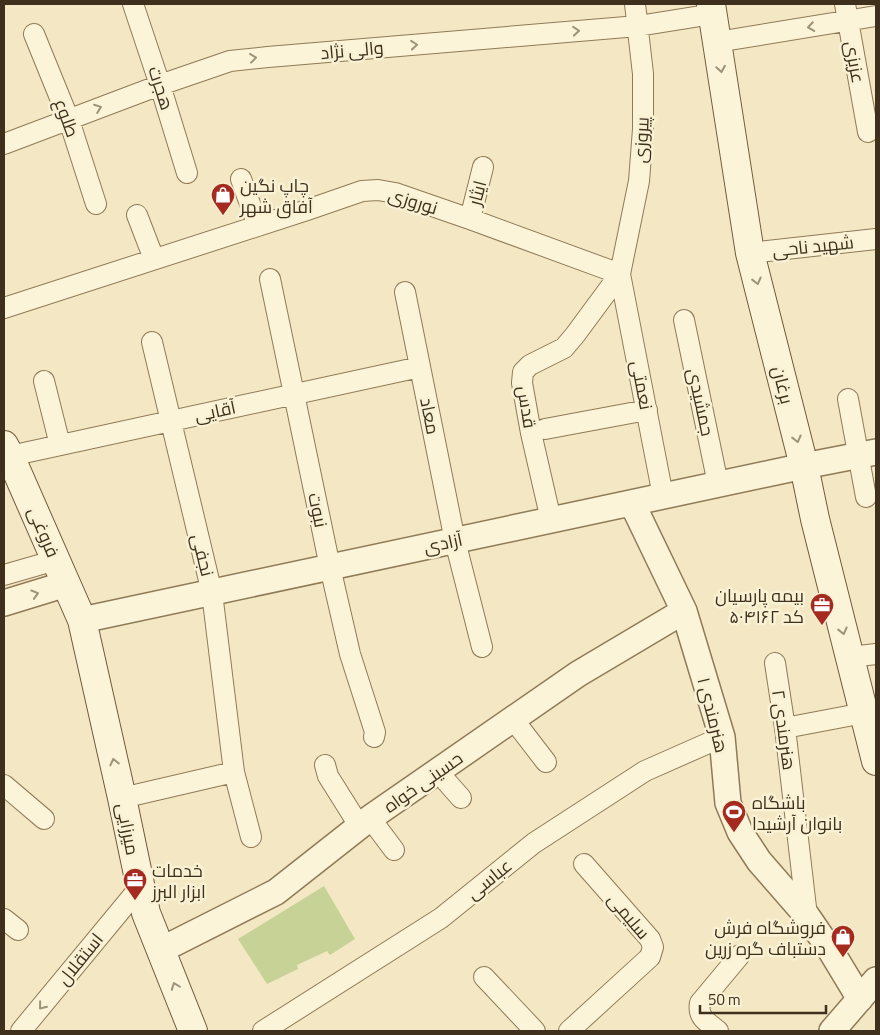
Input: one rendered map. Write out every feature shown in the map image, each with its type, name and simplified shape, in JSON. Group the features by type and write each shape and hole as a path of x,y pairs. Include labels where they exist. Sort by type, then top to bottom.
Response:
{"main road":[{"name":"برغان","path":"712,9 750,253 804,466 815,519 863,655 864,713 876,761"},
{"name":"فروغی","path":"7,451 82,620"},
{"name":"میرزایی","path":"82,620 146,913 192,1031"}],"street":[{"name":"هجرت","path":"133,4 187,173"},
{"name":"پیروزی","path":"620,274 639,180 643,129 642,74 636,4"},
{"name":"والی نژاد","path":"4,144 160,85 230,61 268,56 638,26 712,9"},
{"path":"717,42 846,12 876,16"},
{"name":"عزیزی","path":"846,12 868,132"},
{"name":"طلوع","path":"34,34 69,120 96,204"},
{"name":"ایثار","path":"470,218 483,167"},
{"path":"242,179 258,226"},
{"name":"نوروزی","path":"4,308 362,191 378,190 396,193 470,218 620,274"},
{"path":"137,215 154,259"},
{"name":"شهید ناحی","path":"750,253 876,240"},
{"name":"نعمتی","path":"620,274 663,496"},
{"name":"قدس","path":"551,520 531,433 522,383 523,372 530,365 564,348 620,274"},
{"name":"نبوت","path":"270,279 330,568 350,654 375,732 374,737"},
{"name":"معاد","path":"405,292 455,540 482,647"},
{"name":"جمشیدی","path":"684,320 718,484"},
{"name":"نجفی","path":"152,342 212,593 234,772 251,837"},
{"name":"آقایی","path":"7,451 60,445 420,367"},
{"path":"44,380 60,445"},
{"path":"848,400 867,454 866,497"},
{"path":"545,429 647,410"},
{"name":"آزادی","path":"82,620 867,454"},
{"name":"هنرمندی ۱","path":"632,503 684,611 722,737 728,803 740,832 759,861 807,916 860,999"},
{"path":"4,575 61,572"},
{"path":"4,603 61,572"},
{"name":"حسینی خواه","path":"161,950 276,892 365,823 578,674 684,611"},
{"name":"هنرمندی ۲","path":"775,663 786,728 807,916"},
{"path":"786,728 864,713"},
{"path":"513,719 546,762"},
{"name":"عباسی","path":"263,1031 441,918 534,843 645,771 722,737"},
{"path":"326,765 328,776 365,823 394,850"},
{"path":"122,798 234,772"},
{"path":"438,772 461,798"},
{"path":"4,785 44,820"},
{"name":"سلیمی","path":"569,1031 650,956 652,947 650,938 584,864"},
{"name":"استقلال","path":"21,1031 140,887"},
{"path":"718,1031 701,1016 698,1010 700,1002 740,954"},
{"path":"484,977 535,1031"},
{"path":"832,1031 876,980"}],"green space":[{"path":"324,886 355,939 330,955 327,951 297,965 298,969 267,984 238,939"}],"place":[{"name":"چاپ نگین آفاق شهر","path":"223,216"},
{"name":"بیمه پارسیان کد ۵۰۴۱۶۲","path":"822,626"},
{"name":"باشگاه بانوان آرشیدا","path":"734,833"},
{"name":"خدمات ابزار البرز","path":"135,901"},
{"name":"فروشگاه فرش دستباف گره زرین","path":"843,958"}]}
